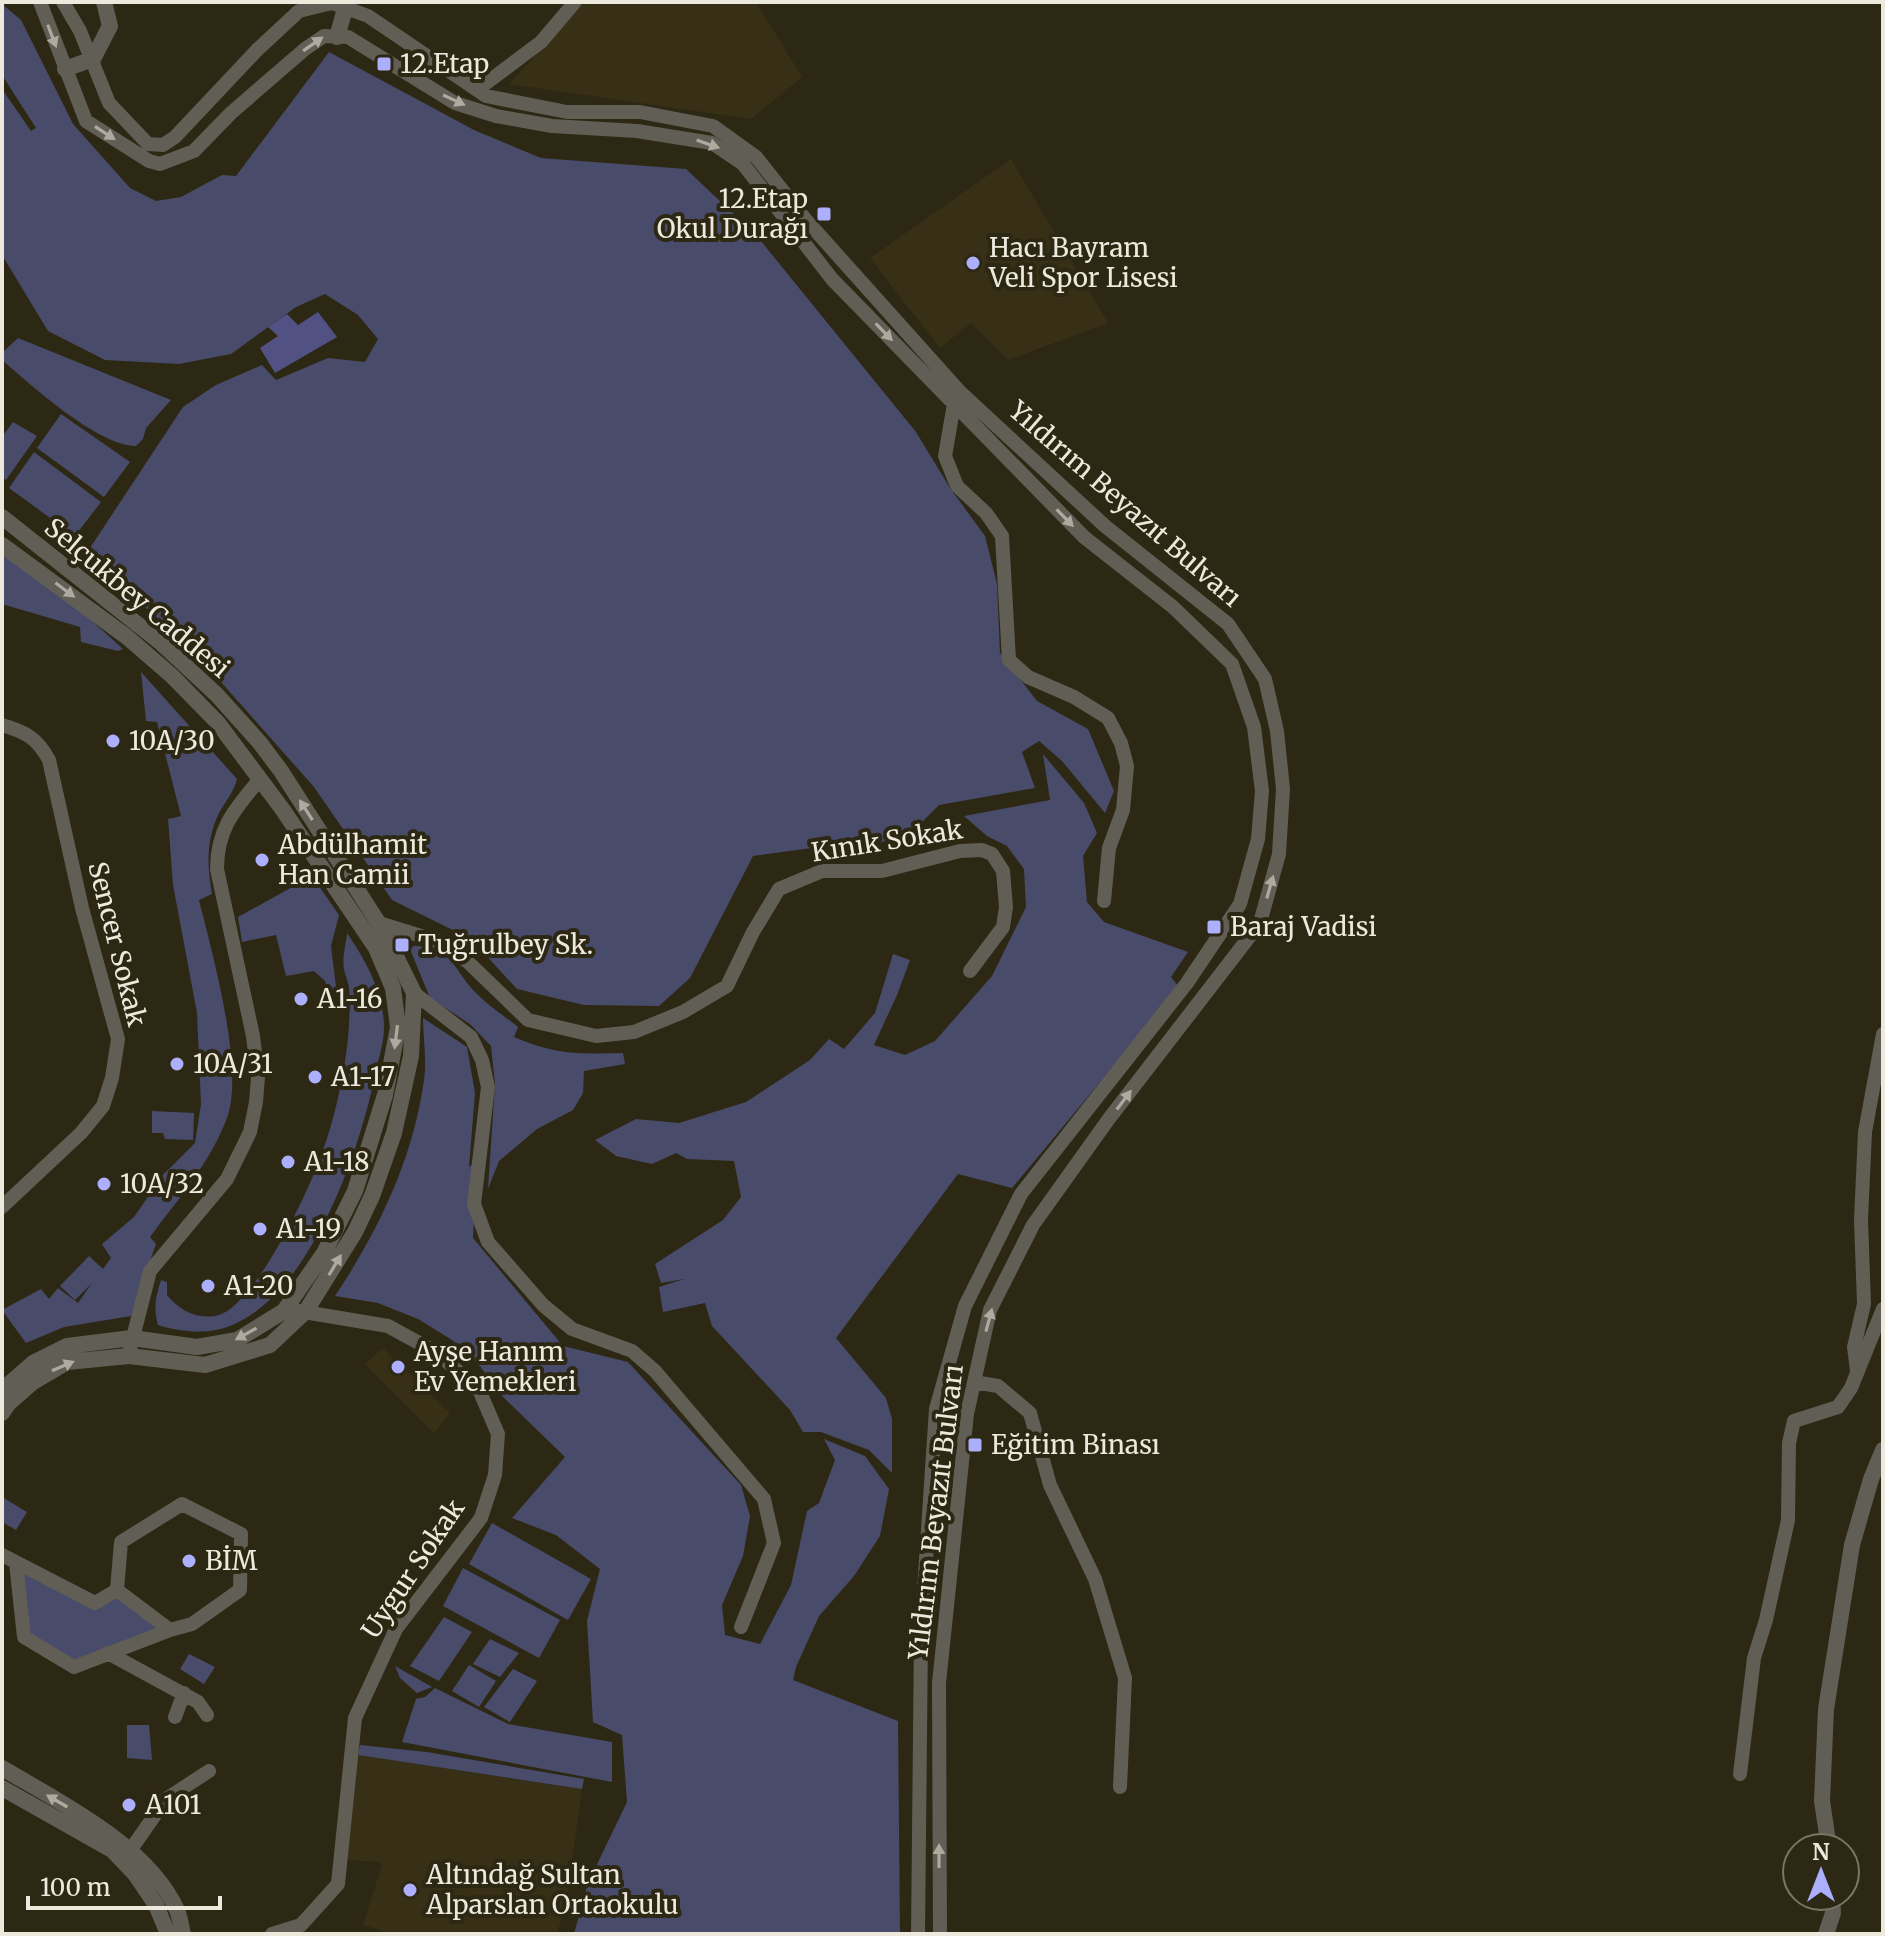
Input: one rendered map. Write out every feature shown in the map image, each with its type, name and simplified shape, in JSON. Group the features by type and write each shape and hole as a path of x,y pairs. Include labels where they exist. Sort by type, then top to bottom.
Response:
{"street":[{"path":"40,2 86,121 132,151 160,164 194,151 231,113 305,49 324,36 337,37 346,5"},
{"name":"Yıldırım Beyazıt Bulvarı","path":"63,2 93,59 109,103 148,144 163,145 175,137 257,50 299,11 332,3 346,5 368,16 486,96 567,112 640,112 713,126 756,157 806,220 960,392 1105,526 1228,624 1265,679 1277,731 1283,789 1279,854 1260,923 1108,1120 1033,1225 990,1310 967,1414 939,1683 940,1934"},
{"path":"65,69 93,59 110,26 104,2"},
{"path":"477,90 541,42 575,2"},
{"name":"Yıldırım Beyazıt Bulvarı","path":"337,37 348,37 455,103 496,116 552,126 637,131 712,143 743,164 832,279 1084,537 1173,607 1232,664 1254,727 1262,791 1258,839 1240,904 1187,983 1021,1194 965,1306 936,1409 921,1635 918,1934"},
{"path":"954,404 945,456 957,486 986,513 1002,536 1009,660 1028,677 1074,697 1108,718 1121,743 1127,766 1123,810 1109,848 1104,901"},
{"name":"Selçukbey Caddesi","path":"2,517 160,642 217,695 281,771 361,909 393,988 398,1027 393,1061 355,1191 324,1253 284,1311 237,1340 197,1347 132,1338 67,1346 33,1363 2,1390"},
{"name":"Selçukbey Caddesi","path":"2,545 127,637 172,676 218,723 361,909 379,923 414,993 411,1056 394,1133 372,1196 355,1232 306,1311 270,1345 205,1365 129,1356 67,1362 33,1382 2,1413"},
{"name":"Sencer Sokak","path":"2,725 19,730 39,743 49,760 82,908 118,1039 112,1078 103,1106 81,1133 2,1207"},
{"path":"129,1356 150,1271 227,1179 250,1132 258,1077 253,1036 217,869 217,847 233,811 260,779"},
{"name":"Kınık Sokak","path":"379,923 437,941 468,962 528,1020 596,1036 634,1032 683,1012 727,986 753,932 779,889 822,871 882,871 960,851 982,850 992,854 1003,871 1006,907 1003,927 970,971"},
{"path":"414,993 471,1037 482,1060 488,1087 474,1204 488,1242 543,1305 572,1329 632,1351 655,1371 764,1499 774,1543 741,1627"},
{"path":"1857,1372 1854,1347 1864,1304 1861,1220 1865,1132 1883,1034"},
{"path":"1740,1774 1754,1658 1766,1620 1788,1520 1789,1443 1794,1421 1838,1407 1851,1388 1883,1309"},
{"name":"Uygur Sokak","path":"272,1934 305,1929 338,1884 355,1718 396,1629 481,1518 495,1475 498,1434 480,1392 439,1354 388,1326 306,1311 284,1311"},
{"path":"974,1382 998,1386 1030,1413 1050,1485 1095,1579 1125,1678 1120,1787"},
{"path":"1827,1832 1822,1801 1827,1695 1852,1545 1871,1479 1883,1450"},
{"path":"16,1563 24,1637 74,1667 192,1624 240,1590 241,1534 182,1504 121,1542 117,1590"},
{"path":"2,1555 95,1603 117,1590"},
{"path":"117,1590 170,1630"},
{"path":"108,1653 184,1693 198,1702 207,1715"},
{"path":"175,1717 184,1693"},
{"path":"2,1768 82,1816 126,1856 156,1905 168,1934"},
{"path":"126,1856 166,1799 209,1771"},
{"path":"2,1788 112,1850 144,1862 177,1910 183,1934"},
{"path":"1826,1934 1833,1912"}],"shaded area":[{"path":"585,2 756,2 802,77 751,119 509,84"},
{"path":"2,4 21,20 73,124 130,188 156,201 181,197 222,175 236,176 329,52 474,130 541,158 686,169 756,235 916,432 950,488 985,536 997,584 1000,653 1037,701 1088,729 1114,791 1105,813 1062,761 1039,741 1022,752 1035,788 939,805 904,840 834,845 753,856 690,978 659,1006 584,1005 517,989 471,939 392,900 314,787 182,638 84,557 183,407 216,385 262,365 276,380 328,358 365,362 378,339 358,315 325,294 296,307 231,354 179,364 105,360 48,331 2,255 2,89 31,131 36,128 2,75"},
{"name":"Hacı Bayram Veli Spor Lisesi","path":"1011,159 1108,323 1008,360 971,323 940,348 870,258"},
{"path":"318,312 337,337 275,373 260,348 278,336 268,327 287,314 298,325"},
{"path":"18,338 171,400 146,428 143,439 136,446 103,436 66,412 2,360 4,351"},
{"path":"61,414 130,462 104,497 37,448"},
{"path":"13,422 37,436 6,480 2,477 2,437"},
{"path":"34,452 101,502 75,536 9,488"},
{"path":"2,552 91,620 123,649 118,651 81,642 80,627 2,604"},
{"path":"141,672 237,779 212,833 209,863 212,894 199,900 225,1010 232,1071 231,1097 227,1118 212,1150 150,1237 156,1244 131,1316 64,1327 26,1343 2,1310 41,1289 49,1299 58,1288 78,1303 92,1283 75,1300 60,1286 89,1256 103,1269 111,1258 102,1244 134,1217 163,1175 195,1143 201,1104 197,1013 173,885 168,819 181,816 157,722 146,721"},
{"path":"1043,754 1084,803 1097,833 1083,856 1087,902 1104,922 1188,952 1171,977 1179,987 1012,1188 958,1174 836,1338 886,1398 892,1419 892,1473 869,1450 821,1432 803,1432 790,1410 712,1326 705,1303 663,1312 659,1287 684,1279 661,1283 655,1264 723,1220 741,1197 734,1161 687,1159 676,1153 652,1164 616,1156 595,1140 636,1119 679,1123 746,1102 810,1060 829,1039 844,1049 875,1013 893,954 910,960 874,1045 905,1055 935,1041 992,976 1026,907 1024,869 1007,846 987,836 964,816 1050,800"},
{"path":"312,876 339,915 331,946 337,995 330,996 325,981 314,971 286,976 276,935 242,942 238,917"},
{"path":"347,933 377,990 384,1033 358,1139 328,1216 285,1284 259,1309 230,1326 213,1331 185,1331 158,1325 156,1302 161,1280 167,1282 167,1295 188,1312 208,1317 230,1309 262,1272 305,1195 328,1136 345,1063 350,1008 344,971"},
{"path":"414,946 436,950 450,959 478,995 518,1027 514,1037 567,1052 623,1053 625,1064 584,1071 583,1093 573,1110 537,1129 499,1161 488,1189 495,1084 491,1046 470,1024 430,998 410,949"},
{"path":"423,1018 467,1047 475,1093 469,1167 477,1161 473,1238 563,1346 628,1362 741,1485 750,1516 743,1556 722,1605 725,1635 760,1644 791,1585 807,1511 819,1503 835,1460 824,1439 865,1456 889,1489 880,1536 854,1576 819,1616 793,1680 898,1721 900,1934 574,1934 588,1883 627,1802 622,1735 593,1722 587,1621 600,1569 556,1535 512,1518 565,1457 499,1393 480,1366 452,1340 418,1319 378,1303 335,1296 380,1219 412,1138 425,1072"},
{"path":"152,1111 194,1113 193,1140 165,1139 163,1133 152,1133"},
{"path":"383,1348 450,1413 434,1433 365,1364"},
{"path":"2,1497 27,1512 16,1530 2,1522"},
{"path":"492,1523 591,1579 568,1620 469,1564"},
{"path":"16,1563 95,1603 117,1590 170,1630 74,1667 24,1637"},
{"path":"463,1568 560,1620 539,1658 443,1606"},
{"path":"444,1617 472,1632 439,1681 410,1666"},
{"path":"490,1639 519,1653 500,1677 473,1664"},
{"path":"189,1654 215,1667 204,1684 180,1669"},
{"path":"469,1665 496,1681 479,1707 452,1691"},
{"path":"395,1666 432,1687 417,1693 400,1678"},
{"path":"513,1669 537,1681 510,1722 484,1707"},
{"path":"435,1688 508,1724 612,1742 612,1782 402,1742 416,1699 425,1697"},
{"path":"127,1725 149,1725 152,1760 127,1758"},
{"path":"360,1745 427,1752 584,1779 582,1789 358,1755"},
{"path":"358,1755 582,1789 567,1899 557,1934 394,1934 363,1925 382,1865 380,1862 346,1860"}],"place":[{"name":"12.Etap","path":"384,64"},
{"name":"12.Etap Okul Durağı","path":"824,214"},
{"name":"Hacı Bayram Veli Spor Lisesi","path":"973,263"},
{"name":"10A/30","path":"113,741"},
{"name":"Abdülhamit Han Camii","path":"262,860"},
{"name":"Baraj Vadisi","path":"1214,927"},
{"name":"Tuğrulbey Sk.","path":"402,945"},
{"name":"A1-16","path":"301,999"},
{"name":"10A/31","path":"177,1064"},
{"name":"A1-17","path":"315,1077"},
{"name":"A1-18","path":"288,1162"},
{"name":"10A/32","path":"104,1184"},
{"name":"A1-19","path":"260,1229"},
{"name":"A1-20","path":"208,1286"},
{"name":"Ayşe Hanım Ev Yemekleri","path":"398,1367"},
{"name":"Eğitim Binası","path":"975,1445"},
{"name":"BİM","path":"189,1561"},
{"name":"A101","path":"129,1805"},
{"name":"Altındağ Sultan Alparslan Ortaokulu","path":"410,1890"}]}
